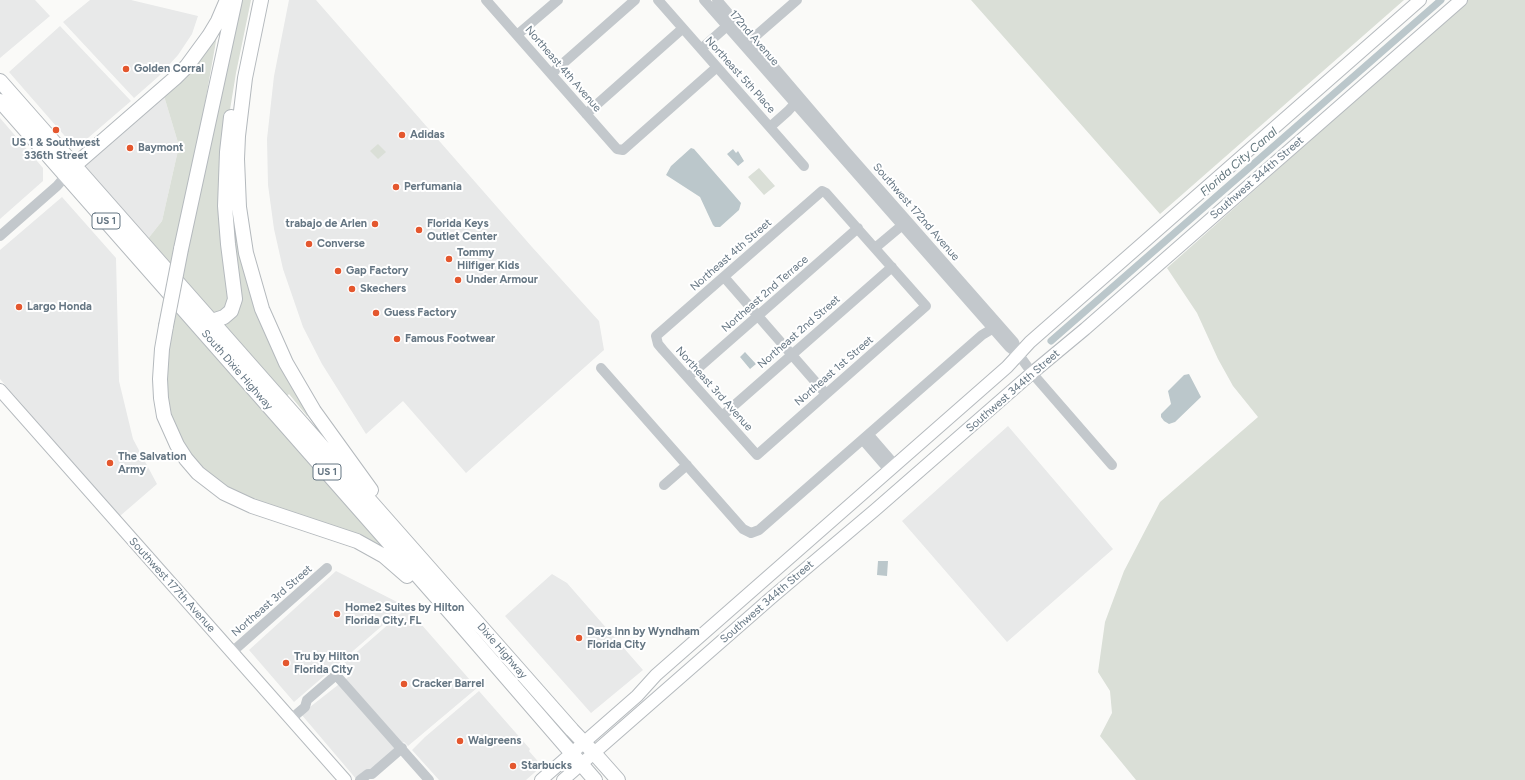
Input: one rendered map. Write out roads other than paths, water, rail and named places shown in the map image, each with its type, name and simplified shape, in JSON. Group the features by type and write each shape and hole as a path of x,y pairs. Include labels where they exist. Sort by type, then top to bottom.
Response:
{"highway":[{"path":"71,170 187,66 209,36 218,21 227,0"},
{"path":"235,0 181,249 166,326 160,370 161,398 164,416 177,445 186,459 198,473 224,493 247,504 279,516 349,537 378,552 403,572 458,629 473,639"},
{"path":"260,0 242,101 237,160 242,230 253,282 271,331 292,373 327,429 384,507 388,521"},
{"path":"180,305 198,318 212,321 221,319 233,308 235,299 226,224 225,188 227,152 231,119 243,62 252,44"},
{"name":"South Dixie Highway","path":"0,81 60,148 71,170 180,305 473,639"},
{"name":"South Dixie Highway","path":"0,101 71,170 212,321 388,521"},
{"path":"60,148 80,151 86,150 101,142"},
{"name":"Dixie Highway","path":"388,521 618,780"},
{"name":"Dixie Highway","path":"473,639 595,780"}],"main road":[{"name":"Southwest 344th Street","path":"541,780 637,696 656,675 1007,366 1030,342 1420,0"},
{"name":"Southwest 344th Street","path":"563,780 771,598 875,510 1032,373 1086,329 1461,0"},
{"name":"Southwest 177th Avenue","path":"0,390 345,780"},
{"path":"758,585 771,598"}],"street":[{"name":"Northeast 4th Avenue","path":"486,0 617,149 623,150 717,67"},
{"path":"517,35 558,0"},
{"path":"551,74 635,0"},
{"name":"Northeast 5th Place","path":"658,0 804,166"},
{"name":"172nd Avenue","path":"704,0 726,26 789,90"},
{"name":"172nd Avenue","path":"717,0 751,40 789,90"},
{"path":"751,40 797,0"},
{"path":"701,49 726,26"},
{"path":"586,114 682,29"},
{"name":"Southwest 172nd Avenue","path":"789,90 904,223 992,329 1019,355"},
{"path":"770,127 798,100"},
{"path":"0,236 57,186 71,170"},
{"name":"Northeast 4th Street","path":"656,336 822,191 826,192 858,228"},
{"path":"875,248 904,223"},
{"name":"Southwest 172nd Avenue","path":"904,223 1014,342 1019,355 1032,373 1112,464"},
{"path":"858,228 892,266"},
{"name":"Northeast 2nd Terrace","path":"688,377 858,228"},
{"name":"Northeast 1st Street","path":"757,455 926,306 892,266"},
{"name":"Northeast 2nd Street","path":"722,416 892,266"},
{"path":"724,277 826,394"},
{"path":"601,368 743,529 747,532 755,532 760,530 982,335 992,329"},
{"name":"Northeast 3rd Avenue","path":"656,336 658,344 757,455"},
{"path":"866,437 892,467"},
{"path":"664,485 686,465"},
{"name":"Northeast 3rd Street","path":"232,652 327,568"},
{"path":"289,716 300,702 307,700 336,675 429,780"},
{"path":"360,780 368,774 371,777 402,748"}],"waterway":[{"name":"Florida City Canal","path":"1051,341 1441,0"}],"place":[{"name":"Golden Corral","path":"126,69"},
{"name":"US 1 & Southwest 336th Street","path":"56,130"},
{"name":"Adidas","path":"402,135"},
{"name":"Baymont","path":"130,148"},
{"name":"Perfumania","path":"396,187"},
{"name":"trabajo de Arlen","path":"375,224"},
{"name":"Florida Keys Outlet Center","path":"419,230"},
{"name":"Converse","path":"309,244"},
{"name":"Tommy Hilfiger Kids","path":"449,259"},
{"name":"Gap Factory","path":"338,271"},
{"name":"Under Armour","path":"458,280"},
{"name":"Skechers","path":"352,289"},
{"name":"Largo Honda","path":"19,307"},
{"name":"Guess Factory","path":"376,313"},
{"name":"Famous Footwear","path":"397,339"},
{"name":"The Salvation Army","path":"110,463"},
{"name":"Home2 Suites by Hilton Florida City, FL","path":"337,614"},
{"name":"Days Inn by Wyndham Florida City","path":"579,638"},
{"name":"Tru by Hilton Florida City","path":"286,663"},
{"name":"Cracker Barrel","path":"404,684"},
{"name":"Walgreens","path":"460,741"},
{"name":"Starbucks","path":"513,766"}]}
